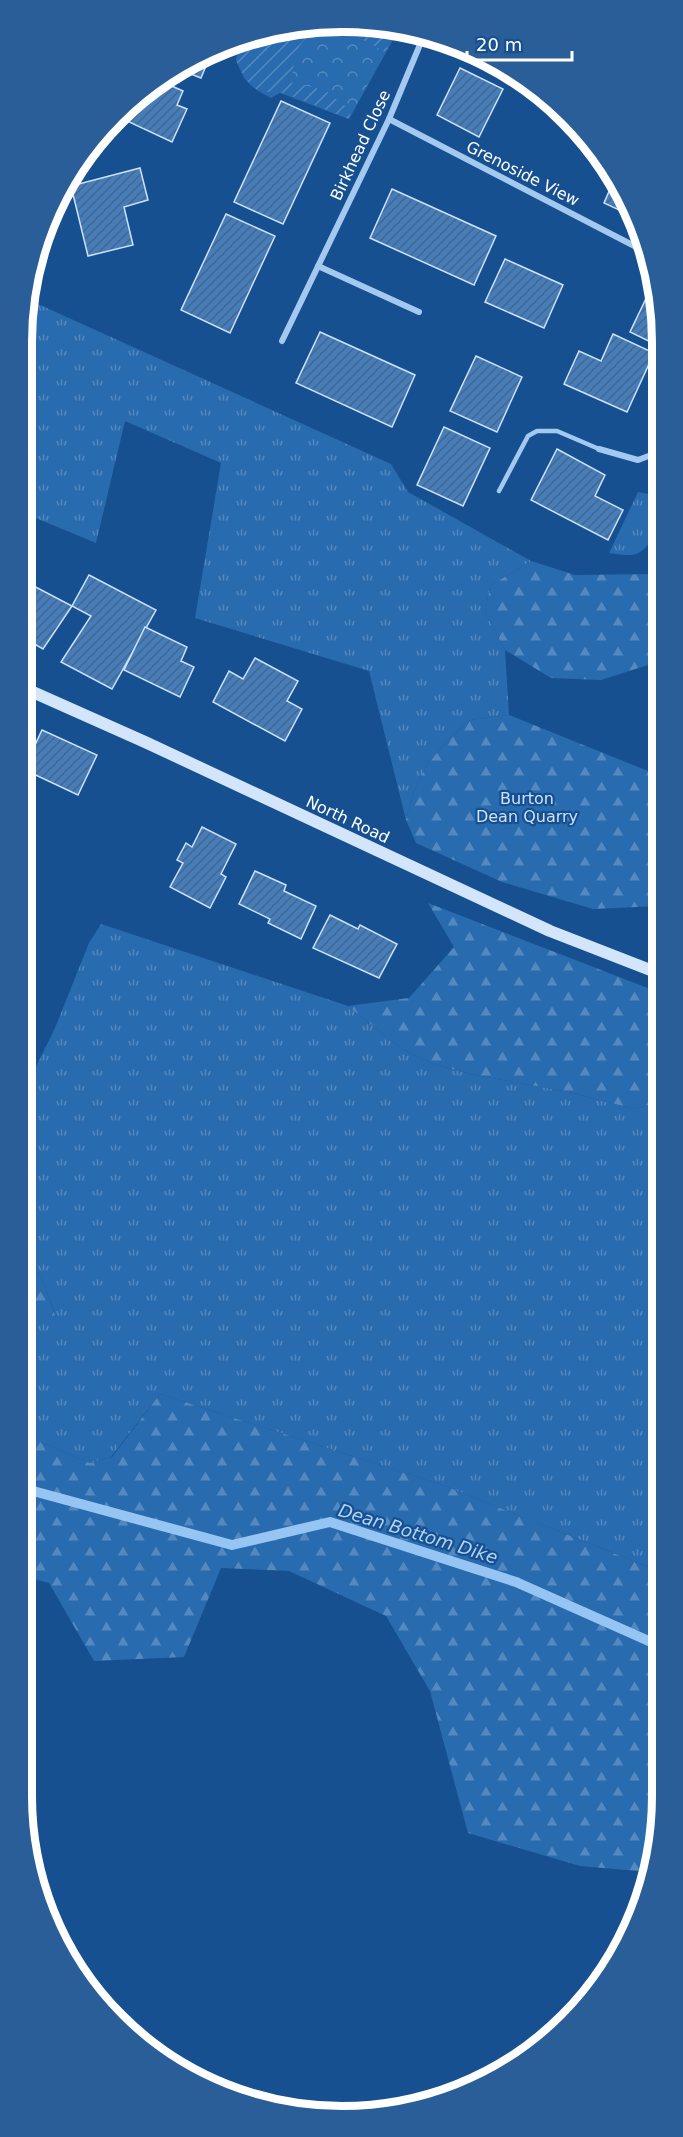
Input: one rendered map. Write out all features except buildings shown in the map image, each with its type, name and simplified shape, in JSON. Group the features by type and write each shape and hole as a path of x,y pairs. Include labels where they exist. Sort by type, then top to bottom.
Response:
{"main road":[{"name":"North Road","path":"32,692 550,931 652,971"}],"street":[{"name":"Birkhead Close","path":"282,341 388,119 421,42"},
{"name":"Grenoside View","path":"388,119 636,246"},
{"path":"318,266 418,312"},
{"path":"599,449 638,460 652,455"}],"lane":[{"path":"499,491 528,436 537,430 556,431 599,449"}],"green space":[{"path":"316,32 298,48 292,87 299,84 325,90 351,111 349,119 284,93 258,91 245,79 236,61 238,49 242,48 281,37"},
{"path":"351,32 392,37 385,52"},
{"path":"362,32 385,34 394,38 349,119 280,93 271,98 257,90 245,78 236,58 240,49 301,34"},
{"path":"34,302 391,464 408,492 531,561 490,586 485,613 505,650 509,715 470,720 447,741 426,766 414,791 406,820 369,671 195,618 221,463 125,421 96,543 32,516"},
{"path":"638,492 652,495 652,540 643,550 633,555 609,553"},
{"path":"531,561 575,575 652,574 652,664 601,680 551,678 505,650 485,613 490,586"},
{"name":"Burton Dean Quarry","path":"509,715 652,773 652,906 593,909 502,882 416,843 406,820 414,791 426,766 447,741 470,720"},
{"path":"428,903 652,990 652,1104 634,1109 569,1092 475,1075 433,1064 402,1049 348,1006 409,998 454,947"},
{"path":"101,924 348,1006 402,1049 433,1064 475,1075 569,1092 634,1109 652,1104 652,1568 445,1486 160,1394 111,1457 90,1463 38,1441 32,1430 32,1308 56,1317 42,1279 32,1264 32,1075 55,1028 89,943"},
{"path":"32,1264 42,1279 56,1318 32,1309"},
{"path":"160,1394 445,1486 652,1568 652,1796 649,1836 642,1871 580,1866 468,1833 430,1691 386,1616 289,1571 221,1568 184,1657 94,1661 49,1583 32,1579 32,1430 38,1441 90,1463 112,1457"}],"waterway":[{"name":"Dean Bottom Dike","path":"32,1491 232,1545 330,1522 516,1582 652,1643"}]}
